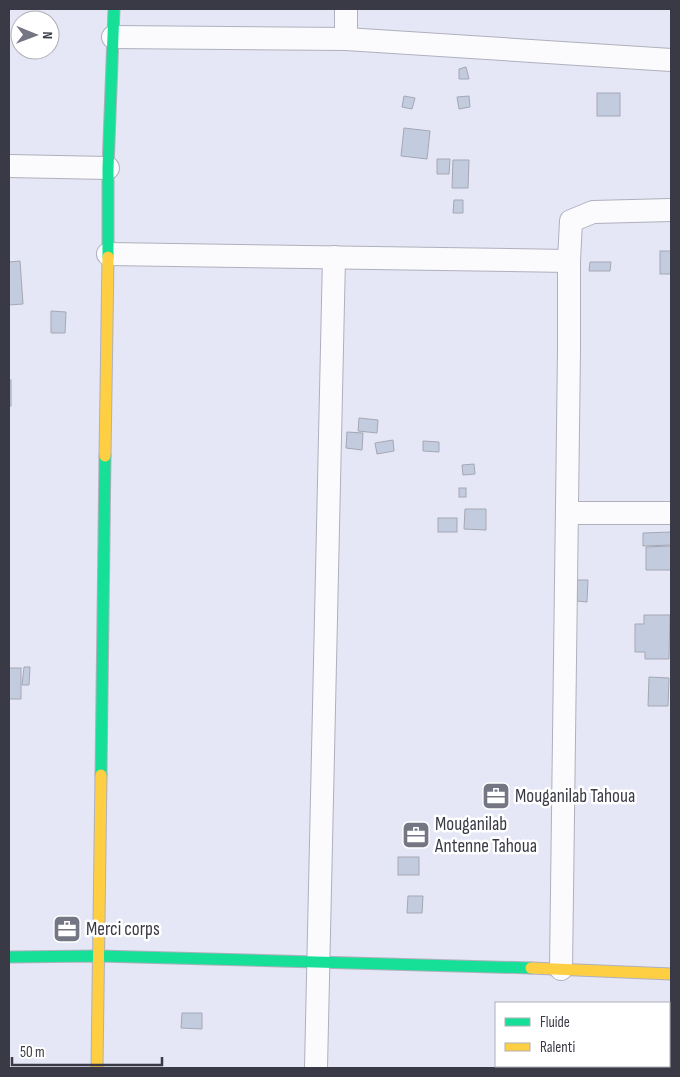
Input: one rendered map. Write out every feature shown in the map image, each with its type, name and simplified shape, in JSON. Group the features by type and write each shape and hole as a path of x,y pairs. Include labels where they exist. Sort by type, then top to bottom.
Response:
{"street":[{"path":"97,1068 100,956 108,168 114,9"},
{"path":"346,9 346,39"},
{"path":"113,37 346,39 671,60"},
{"path":"9,166 108,168"},
{"path":"561,969 571,221 593,212 671,210"},
{"path":"108,254 569,261"},
{"path":"316,1068 334,257"},
{"path":"567,513 671,513"},
{"path":"9,957 100,956 561,969 671,974"}],"building":[{"path":"466,67 469,79 459,79 459,69"},
{"path":"597,93 620,93 620,116 597,116"},
{"path":"404,96 415,98 412,109 402,107"},
{"path":"469,96 470,107 459,109 457,97"},
{"path":"404,128 430,131 427,159 401,156"},
{"path":"437,159 450,159 449,174 437,174"},
{"path":"453,160 469,160 468,188 452,188"},
{"path":"454,200 463,200 463,213 453,213"},
{"path":"660,251 671,251 671,274 660,274"},
{"path":"20,261 23,304 9,305 9,262"},
{"path":"590,262 611,262 610,271 589,271"},
{"path":"51,311 66,312 65,333 51,333"},
{"path":"9,380 11,380 11,406 9,406"},
{"path":"359,418 378,420 377,433 358,431"},
{"path":"347,432 363,433 362,450 346,448"},
{"path":"393,440 394,451 377,454 375,443"},
{"path":"423,441 439,442 439,452 423,451"},
{"path":"474,464 475,474 463,475 462,465"},
{"path":"459,488 466,488 466,497 459,497"},
{"path":"465,509 486,509 486,530 464,529"},
{"path":"438,518 457,518 457,532 438,532"},
{"path":"671,532 671,545 643,546 643,533"},
{"path":"671,546 671,570 646,570 646,547"},
{"path":"577,580 588,580 587,602 577,601"},
{"path":"644,615 670,615 669,659 645,659 645,652 635,652 635,624 644,624"},
{"path":"24,667 30,667 29,685 22,685"},
{"path":"9,668 21,668 21,699 9,699"},
{"path":"649,677 669,678 668,706 648,706"},
{"path":"398,857 419,857 419,875 398,875"},
{"path":"408,896 423,896 422,913 407,913"},
{"path":"182,1013 202,1013 202,1029 181,1028"}],"traffic: fast":[{"path":"108,257 108,168 114,9"},
{"path":"101,775 105,456"},
{"path":"9,957 99,956 531,968"}],"traffic: slow":[{"path":"105,456 108,257"},
{"path":"97,1068 101,775"},
{"path":"531,968 671,974"}],"place":[{"name":"Mouganilab Tahoua","path":"496,796"},
{"name":"Mouganilab Antenne Tahoua","path":"416,835"},
{"name":"Merci corps","path":"67,929"}]}
